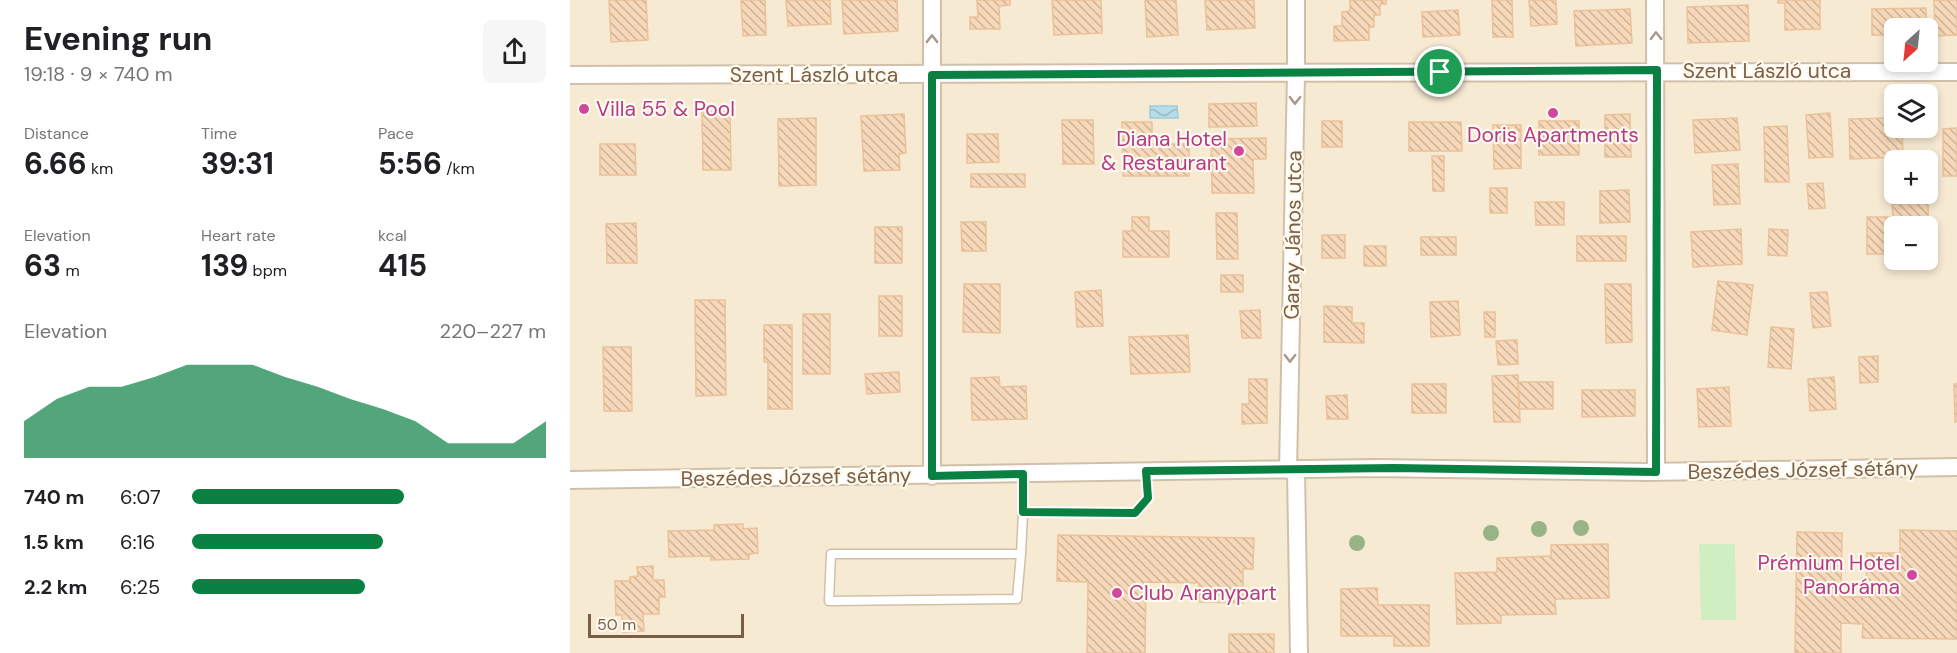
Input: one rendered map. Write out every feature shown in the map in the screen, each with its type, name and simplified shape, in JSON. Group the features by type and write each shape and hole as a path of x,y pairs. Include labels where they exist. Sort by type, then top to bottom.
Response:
{"street":[{"path":"932,0 932,476"},
{"name":"Garay János utca","path":"1296,0 1292,470 1299,653"},
{"path":"1655,0 1657,70 1656,472"},
{"name":"Szent László utca","path":"570,75 1657,70 1957,72"},
{"name":"Beszédes József sétány","path":"570,480 1394,468 1656,472 1957,467"}],"lane":[{"path":"1023,512 1135,513 1148,498 1146,471"},
{"path":"1021,554 831,554 829,601 1017,598 1021,554 1023,474"}],"shaded area":[{"path":"570,0 1957,0 1957,653 570,653"}],"green space":[{"path":"1699,544 1735,544 1736,620 1701,620"}],"water":[{"path":"1150,106 1177,106 1178,118 1150,118"}],"building":[{"path":"609,0 646,0 648,40 611,42"},
{"path":"741,0 765,0 766,35 743,36"},
{"path":"786,0 830,0 831,24 788,26"},
{"path":"842,0 897,0 898,31 844,34"},
{"path":"977,0 1010,0 1010,5 999,6 1000,29 970,29 970,17 978,17"},
{"path":"1052,0 1101,0 1102,33 1054,35"},
{"path":"1145,0 1176,0 1178,35 1147,37"},
{"path":"1205,0 1254,0 1255,28 1207,30"},
{"path":"1350,0 1386,0 1386,4 1380,4 1380,15 1374,15 1374,27 1369,27 1369,40 1334,41 1334,26 1342,26 1342,12 1350,11"},
{"path":"1492,0 1512,0 1513,37 1493,37"},
{"path":"1529,0 1556,0 1557,24 1531,26"},
{"path":"1778,0 1820,0 1820,29 1785,30 1785,3 1778,3"},
{"path":"1934,0 1957,0 1957,35 1938,36 1938,18 1934,18"},
{"path":"1748,5 1749,41 1688,43 1687,7"},
{"path":"1926,8 1926,18 1884,18 1884,35 1872,35 1872,9"},
{"path":"1630,9 1632,43 1576,46 1574,11"},
{"path":"1458,10 1460,35 1423,37 1422,12"},
{"path":"1256,103 1257,126 1209,127 1209,104"},
{"path":"702,112 730,112 731,170 703,170"},
{"path":"1830,113 1833,157 1809,158 1806,115"},
{"path":"904,114 906,153 899,154 900,170 864,171 861,116"},
{"path":"1630,114 1631,157 1605,157 1605,115"},
{"path":"816,118 816,185 779,186 778,119"},
{"path":"1737,118 1740,150 1695,153 1693,120"},
{"path":"1884,118 1884,138 1902,138 1903,150 1884,150 1884,158 1850,159 1849,119"},
{"path":"1062,120 1093,120 1094,164 1063,164"},
{"path":"1322,121 1342,121 1342,147 1322,147"},
{"path":"1539,121 1579,121 1579,155 1539,155"},
{"path":"1122,122 1152,122 1152,144 1189,144 1189,176 1123,176"},
{"path":"1409,122 1461,122 1462,151 1409,151"},
{"path":"1493,125 1521,125 1521,168 1494,169"},
{"path":"1787,126 1789,182 1765,182 1764,127"},
{"path":"1957,128 1957,176 1943,176 1943,129"},
{"path":"967,134 998,134 999,162 967,163"},
{"path":"1266,138 1266,159 1253,159 1254,193 1212,193 1211,139"},
{"path":"600,144 635,144 636,175 600,175"},
{"path":"1432,156 1444,156 1444,191 1433,191"},
{"path":"1738,164 1740,204 1714,205 1712,165"},
{"path":"971,174 1025,174 1025,187 971,187"},
{"path":"1823,183 1825,208 1809,209 1807,184"},
{"path":"1490,188 1507,188 1507,213 1490,213"},
{"path":"1629,190 1630,222 1600,223 1600,191"},
{"path":"1535,202 1564,202 1564,225 1536,225"},
{"path":"1892,204 1928,204 1928,216 1893,216"},
{"path":"1216,213 1237,213 1238,259 1217,259"},
{"path":"1132,217 1149,217 1149,231 1169,231 1169,257 1123,257 1123,231 1132,231"},
{"path":"1867,217 1884,217 1884,254 1867,254"},
{"path":"961,222 986,222 986,251 962,251"},
{"path":"636,223 637,263 607,263 606,224"},
{"path":"875,227 902,227 902,263 875,263"},
{"path":"1741,229 1742,264 1693,267 1691,232"},
{"path":"1769,229 1788,230 1787,256 1768,255"},
{"path":"1322,235 1345,235 1345,258 1322,258"},
{"path":"1577,236 1626,236 1626,261 1577,261"},
{"path":"1421,237 1456,237 1456,255 1421,255"},
{"path":"1364,246 1386,246 1386,266 1364,266"},
{"path":"1221,275 1243,275 1243,292 1221,292"},
{"path":"1718,281 1753,285 1747,335 1712,330"},
{"path":"964,284 1000,284 1000,333 963,332"},
{"path":"1605,284 1631,284 1632,342 1606,343"},
{"path":"1101,290 1103,326 1077,327 1075,292"},
{"path":"1827,292 1831,326 1813,328 1810,293"},
{"path":"879,296 902,296 902,336 879,336"},
{"path":"695,300 725,300 726,395 696,396"},
{"path":"1458,301 1460,335 1431,337 1430,302"},
{"path":"1324,306 1352,307 1352,323 1364,323 1364,343 1324,342"},
{"path":"1260,310 1261,338 1242,338 1240,311"},
{"path":"1484,312 1495,312 1495,337 1485,337"},
{"path":"803,314 830,314 830,374 803,374"},
{"path":"764,325 792,325 792,409 768,409 768,362 764,362"},
{"path":"1771,327 1794,329 1791,369 1768,367"},
{"path":"1188,335 1190,372 1131,374 1129,337"},
{"path":"1517,340 1518,364 1498,365 1496,341"},
{"path":"603,347 631,347 632,411 604,411"},
{"path":"1878,356 1878,382 1860,383 1859,357"},
{"path":"899,372 900,392 867,394 865,374"},
{"path":"1518,375 1520,422 1494,422 1492,376"},
{"path":"999,377 1000,387 1026,386 1027,419 972,420 971,378"},
{"path":"1834,377 1836,409 1810,411 1808,379"},
{"path":"1249,379 1267,379 1267,423 1242,424 1242,404 1249,404"},
{"path":"1518,382 1553,382 1553,409 1519,409"},
{"path":"1412,384 1446,384 1446,413 1412,413"},
{"path":"1954,384 1957,384 1957,422 1955,422"},
{"path":"1729,387 1731,426 1699,427 1697,389"},
{"path":"1582,390 1635,390 1635,416 1582,417"},
{"path":"1347,395 1348,419 1327,419 1326,396"},
{"path":"743,524 743,529 757,528 758,553 749,554 749,559 711,560 711,556 669,557 668,531 714,530 714,525"},
{"name":"Prémium Hotel Panoráma","path":"1900,530 1957,531 1957,639 1862,638 1863,624 1841,623 1841,653 1795,653 1797,532 1842,533 1841,597 1866,597 1867,553 1900,553"},
{"name":"Club Aranypart","path":"1058,535 1254,538 1253,569 1243,569 1243,603 1199,602 1199,583 1146,582 1145,653 1087,653 1088,582 1057,581"},
{"path":"1608,544 1609,598 1555,599 1556,614 1501,615 1501,623 1457,624 1455,573 1497,572 1497,558 1551,556 1551,545"},
{"path":"653,566 653,580 664,580 665,597 659,597 659,614 643,614 644,631 623,632 622,615 616,615 615,581 630,581 630,577 638,576 637,567"},
{"path":"1377,588 1378,605 1429,605 1429,646 1394,646 1394,636 1341,636 1341,589"},
{"path":"1229,634 1274,634 1274,653 1229,653"}],"place":[{"name":"Villa 55 & Pool","path":"584,109"},
{"name":"Doris Apartments","path":"1553,113"},
{"name":"Diana Hotel & Restaurant","path":"1239,151"},
{"name":"Prémium Hotel Panoráma","path":"1912,575"},
{"name":"Club Aranypart","path":"1117,593"}],"route":[{"path":"1657,70 1656,472 1394,468 1146,471 1148,498 1135,513 1023,512 1023,474 932,476 932,75 1440,72 1657,70"}]}
